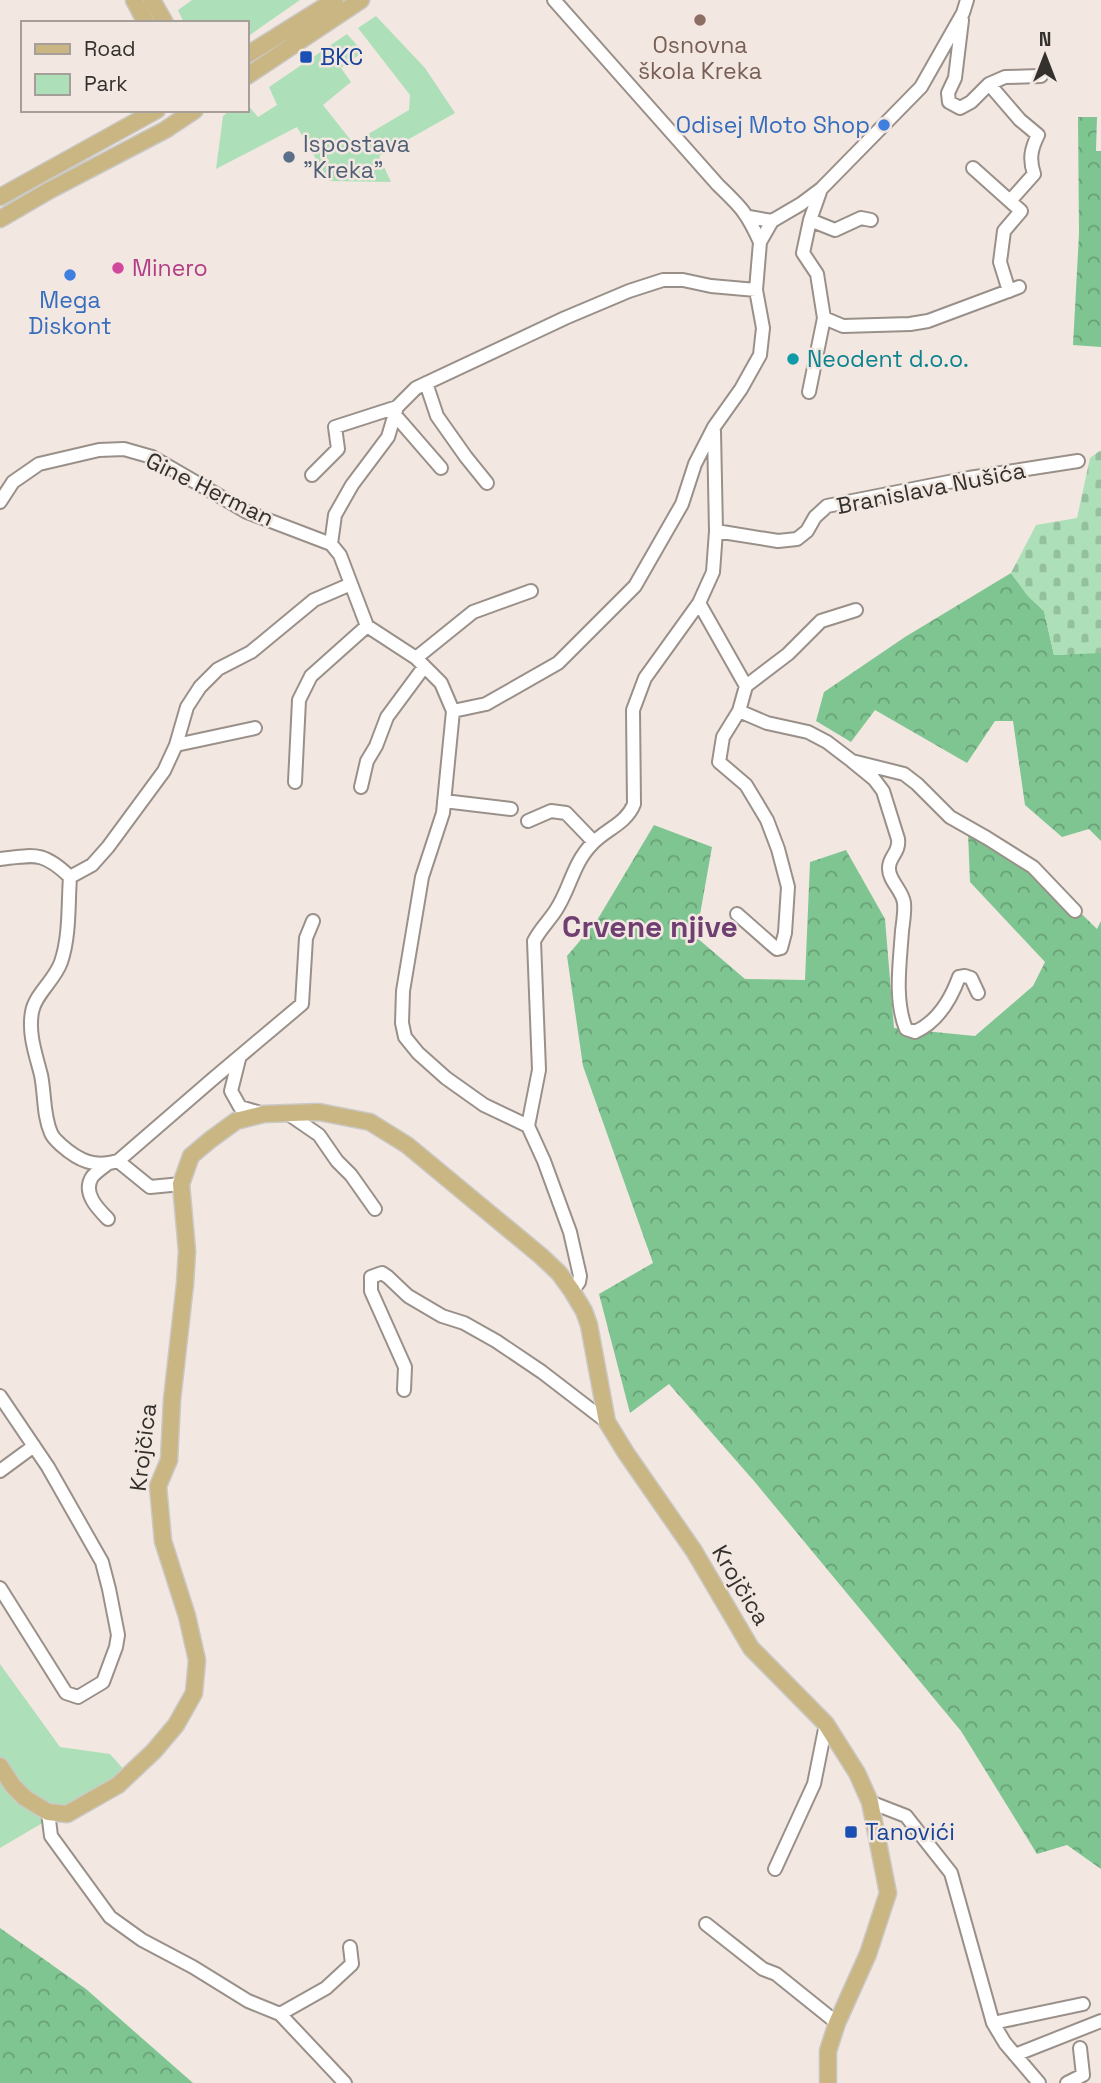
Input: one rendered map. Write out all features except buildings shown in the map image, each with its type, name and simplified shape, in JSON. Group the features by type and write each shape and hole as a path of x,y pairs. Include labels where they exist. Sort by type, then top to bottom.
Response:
{"main road":[{"path":"134,0 145,21"},
{"path":"152,0 164,21"},
{"path":"248,54 335,0"},
{"path":"248,75 361,0"},
{"path":"0,197 153,112"},
{"path":"0,219 165,130 192,112"},
{"name":"Krojčica","path":"48,1812 67,1814 118,1784 154,1751 176,1725 194,1693 197,1660 187,1616 163,1541 158,1486 169,1460 172,1400 187,1262 181,1184 191,1156 236,1121 264,1114 319,1112 370,1122 407,1145 559,1273 584,1311 589,1325 607,1422 694,1551 751,1647 826,1724 857,1773 870,1802 888,1893 868,1954 837,2023 828,2051 828,2083"},
{"path":"0,1766 25,1798 48,1812"}],"street":[{"path":"554,0 718,186 742,208 760,242"},
{"path":"967,0 955,78 948,93 949,102 960,108 971,102 989,84 1005,77 1041,76"},
{"path":"453,711 486,704 558,663 635,586 681,504 695,464 714,427 741,389 760,355 762,328 756,290 760,242 772,221 821,190 921,88 963,13"},
{"path":"989,84 1020,120 1038,135 1032,146 1030,161 1034,174 1010,201"},
{"path":"824,318 843,326 910,324 928,321 1014,289 1000,262 1004,231 1021,211 974,168"},
{"path":"809,392 824,318 817,274 803,253 810,220 821,190"},
{"path":"749,217 772,221"},
{"path":"810,220 835,230 861,218 871,220"},
{"path":"528,1126 460,1089 418,1053 405,1037 402,1023 403,991 422,877 443,813 453,711 442,682 420,662 368,625 340,555 331,544 335,514 352,485 388,437 396,411 416,388 565,318 663,280 756,290"},
{"path":"426,383 438,416 487,483"},
{"path":"396,411 441,468"},
{"path":"312,475 338,449 335,427 396,411"},
{"path":"572,1291 580,1276 570,1232 528,1126 540,1070 534,941 556,910 580,857 593,841 618,825 631,812 634,804 633,710 645,678 699,603 713,572 716,531 714,427"},
{"name":"Gine Herman","path":"0,502 13,482 39,464 99,450 124,449 152,457 247,512 331,544"},
{"name":"Branislava Nušića","path":"716,531 778,541 797,540 827,506 969,478 1078,461"},
{"path":"70,877 92,866 108,848 164,771 176,745 187,707 200,687 218,669 251,652 314,600 351,584"},
{"path":"361,787 367,761 376,746 387,716 420,662 473,612 531,591"},
{"path":"699,603 746,686"},
{"path":"737,914 771,944 781,948 785,933 788,887 778,849 767,820 746,785 719,762 723,737 739,711 746,686 788,654 821,621 856,610"},
{"path":"295,782 299,700 311,676 368,625"},
{"path":"739,711 767,723 808,732 827,742 874,779 883,791 899,845 888,871 904,902 900,994 902,1020 906,1029 915,1032 923,1028 946,1005 960,977 971,978 978,993"},
{"path":"176,745 255,727"},
{"path":"852,761 904,774 950,817 1033,867 1075,911"},
{"path":"444,801 511,809"},
{"path":"528,821 551,811 566,813 593,841"},
{"path":"0,859 39,855 59,866 70,877 66,939 61,964 32,1009 34,1055 41,1077 51,1136 75,1157 90,1164 112,1163 150,1187 181,1184"},
{"path":"108,1219 93,1205 89,1188 92,1177 302,1004 306,938 313,921"},
{"path":"240,1057 231,1091 240,1107 264,1114"},
{"path":"287,1113 319,1135 375,1209"},
{"name":"Krojčica","path":"404,1391 405,1367 371,1291 371,1278 382,1273 419,1303 496,1341 607,1422"},
{"path":"0,1396 48,1467 102,1562 118,1635 103,1682 78,1697 66,1693 0,1588"},
{"path":"0,1471 34,1446"},
{"path":"775,1868 814,1784 826,1724"},
{"path":"870,1802 906,1816 950,1873 993,2023 1005,2043 1039,2083"},
{"path":"48,1812 51,1836 110,1917 142,1940 193,1966 248,2001 280,2014 345,2083"},
{"path":"706,1924 763,1969 776,1974 837,2023"},
{"path":"280,2014 326,1988 352,1964 350,1947"},
{"path":"993,2023 1083,2004"},
{"path":"1015,2055 1101,2021"},
{"path":"1067,2083 1083,2075 1080,2048"}],"green space":[{"path":"192,0 300,0 248,36 248,21 183,21 178,10"},
{"path":"376,16 425,68 455,113 379,156 391,182 329,181 297,127 216,169 223,116 228,112 248,112 248,105 258,117 277,105 269,87 347,34 363,52 341,68 351,82 323,105 353,143 409,110 410,95 358,28"},
{"path":"1078,117 1097,117 1096,151 1101,151 1101,347 1073,345 1079,234"},
{"path":"1101,450 1101,653 1054,655 1044,611 1028,596 1011,573 1036,525 1077,518 1090,458"},
{"path":"1011,573 1028,596 1044,611 1054,655 1101,652 1101,841 1089,829 1062,837 1025,805 1013,721 995,721 967,763 875,710 851,742 816,721 824,692 905,637"},
{"path":"654,825 712,847 696,937 745,979 805,980 810,862 846,850 885,919 894,1028 975,1036 1033,986 1045,962 970,882 968,833 1039,872 1097,929 1101,921 1101,1869 1067,1845 1037,1854 961,1731 754,1481 669,1384 630,1413 599,1294 653,1263 583,1066 567,956 596,922"},
{"path":"0,1664 60,1747 110,1754 127,1773 0,1848"},
{"path":"0,1928 86,1989 193,2083 0,2083"}],"place":[{"name":"Osnovna škola Kreka","path":"700,20"},
{"name":"BKC","path":"306,57"},
{"name":"Odisej Moto Shop","path":"884,125"},
{"name":"Ispostava \"Kreka\"","path":"289,157"},
{"name":"Minero","path":"118,268"},
{"name":"Mega Diskont","path":"70,275"},
{"name":"Neodent d.o.o.","path":"793,359"},
{"name":"Tanovići","path":"851,1832"}],"district":[{"name":"Crvene njive","path":"650,926"}]}
